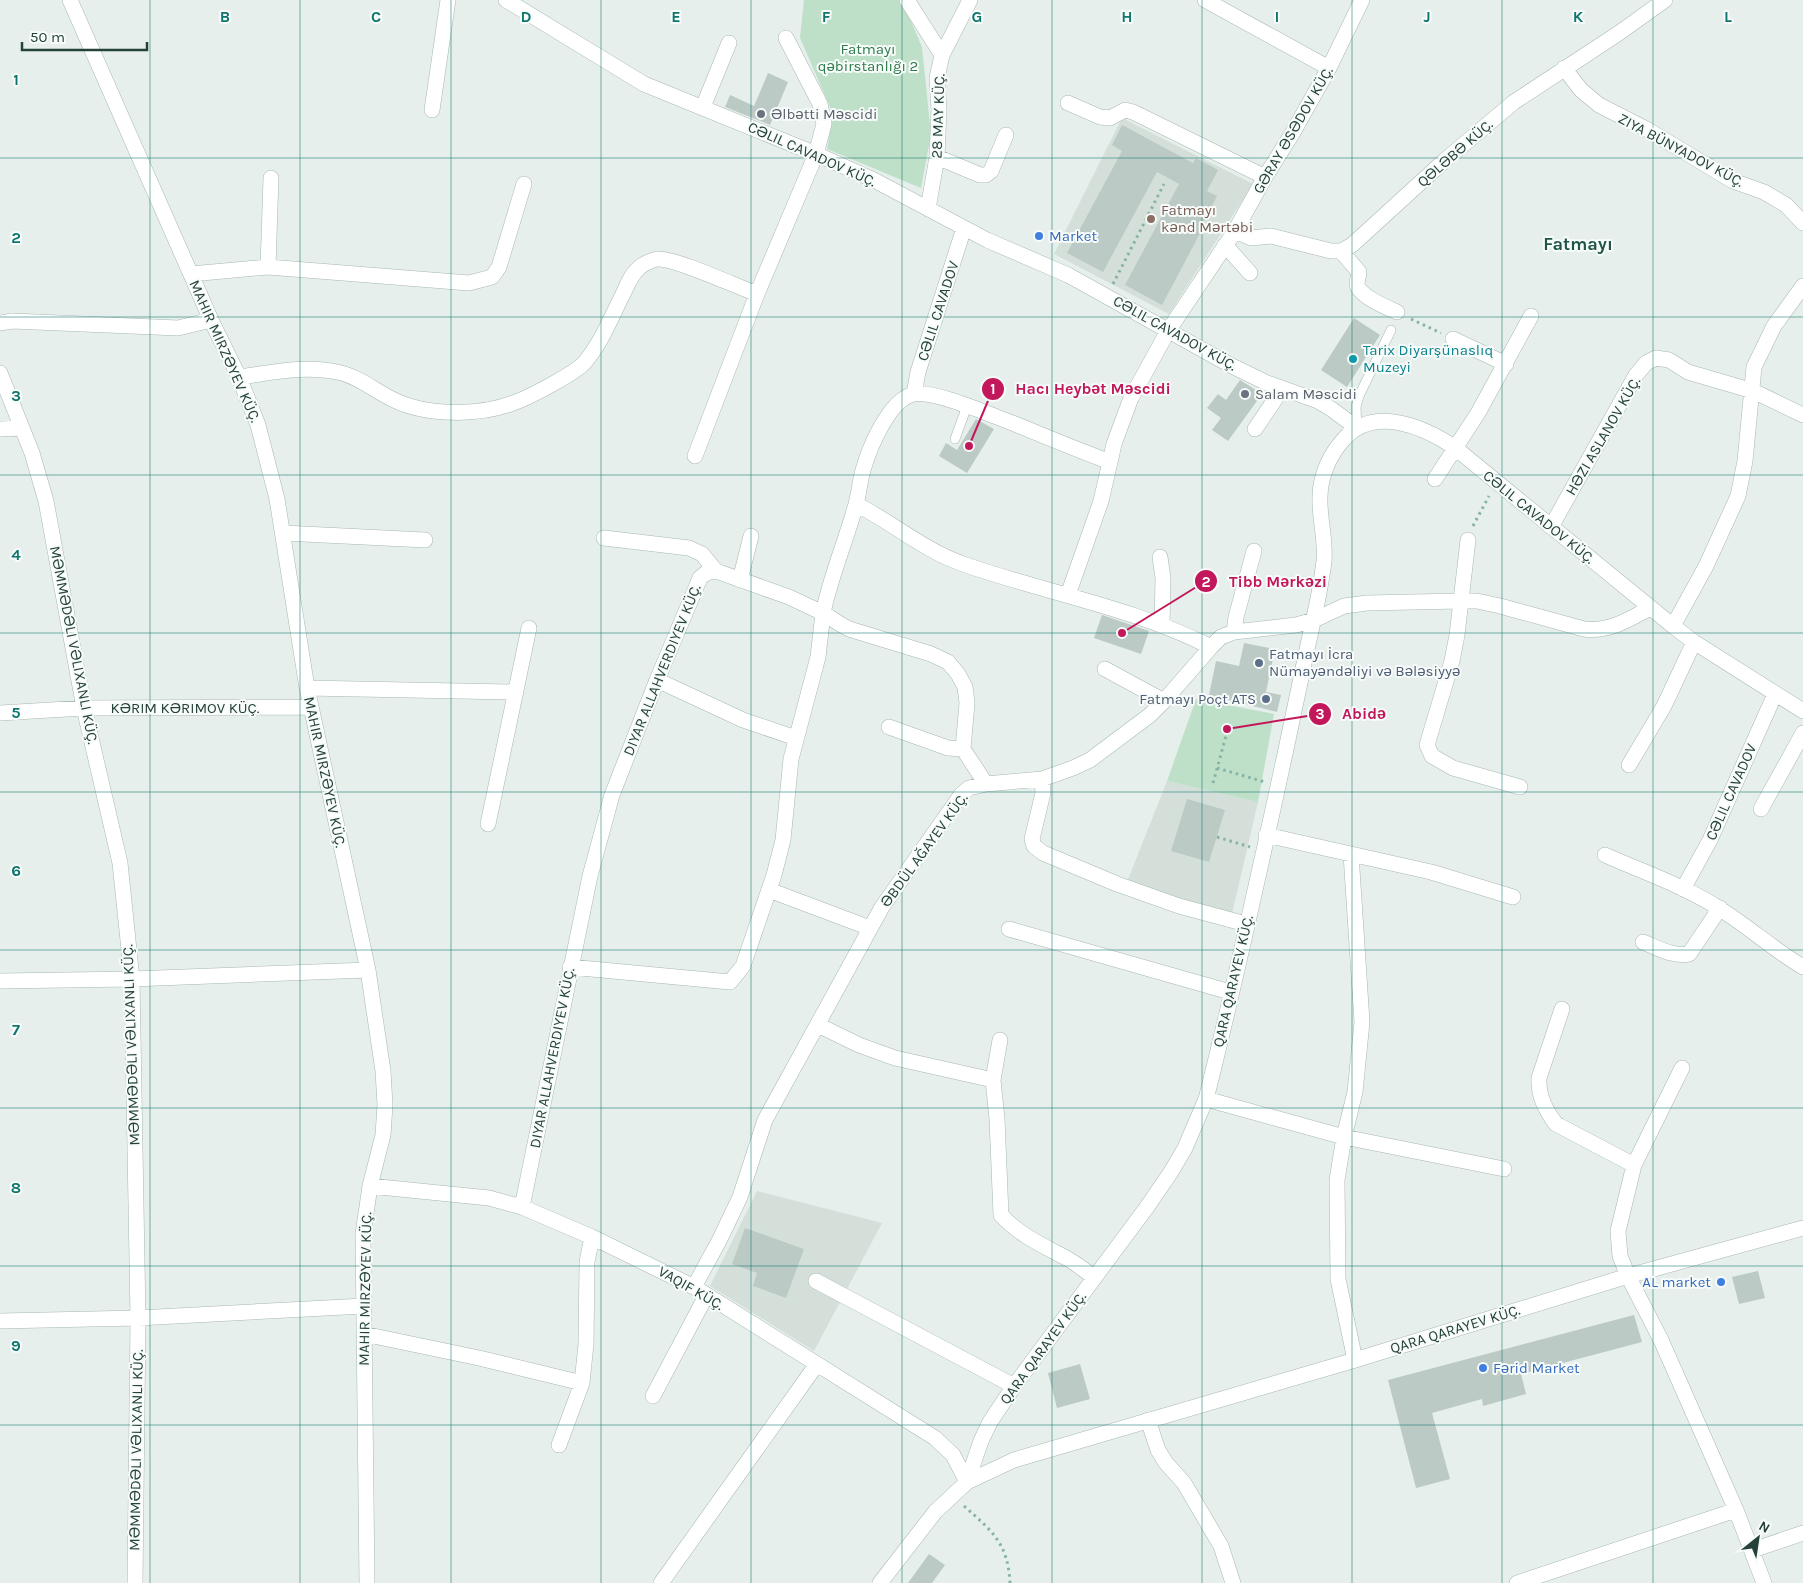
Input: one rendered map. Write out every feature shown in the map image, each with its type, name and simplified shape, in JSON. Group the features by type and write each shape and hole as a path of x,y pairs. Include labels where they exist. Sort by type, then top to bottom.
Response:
{"street":[{"name":"MAHIR MIRZƏYEV KÜÇ.","path":"70,0 211,320 239,377 258,425 277,499 307,688 368,970 383,1071 385,1105 383,1135 370,1186 363,1234 367,1583"},
{"path":"432,110 448,0"},
{"name":"CƏLIL CAVADOV KÜÇ.","path":"506,0 644,84 816,154 874,180 987,240 1068,275 1232,366 1330,408 1358,428 1379,422 1402,423 1419,428 1438,437 1454,447 1694,642 1803,711"},
{"path":"907,0 942,55"},
{"name":"28 MAY KÜÇ.","path":"928,209 937,157 939,110 937,78 942,55 970,0"},
{"path":"1205,0 1329,68"},
{"name":"GƏRAY ƏSƏDOV KÜÇ.","path":"1168,331 1235,231 1292,134 1329,68 1362,0"},
{"name":"QƏLƏBƏ KÜÇ.","path":"1341,251 1352,245 1444,161 1514,102 1619,33 1665,0"},
{"path":"695,456 757,294 816,154 824,124 820,104 786,38"},
{"path":"703,107 729,43"},
{"name":"ZIYA BÜNYADOV KÜÇ.","path":"1564,68 1581,90 1599,105 1648,130 1733,181 1764,192 1786,204 1803,223"},
{"path":"1068,103 1110,118 1125,110 1133,112 1265,177"},
{"path":"937,157 980,175 986,175 991,171 1006,135"},
{"path":"268,267 271,178"},
{"path":"191,274 268,267 469,283 492,277 499,267 524,184"},
{"name":"CƏLIL CAVADOV","path":"914,394 918,372 964,228"},
{"path":"1235,231 1250,238 1271,236 1331,251 1341,251 1359,272 1358,288 1371,299 1397,312"},
{"path":"1225,245 1250,273"},
{"path":"239,377 314,369 338,372 355,378 395,400 415,408 443,412 492,410 514,403 568,375 584,363 600,340 631,277 641,266 658,259 674,261 757,294"},
{"path":"1673,626 1706,566 1738,496 1745,461 1754,367 1774,326 1803,286"},
{"path":"1435,479 1454,447 1478,414 1531,316"},
{"path":"0,323 12,321 178,328 211,320"},
{"path":"1068,595 1101,501 1114,444 1131,398 1168,331"},
{"path":"1453,339 1506,364"},
{"name":"HƏZI ASLANOV KÜÇ.","path":"1551,527 1636,375 1646,364 1656,358 1669,360 1688,372 1753,391 1803,415"},
{"path":"0,373 32,453 46,501 84,708 120,863 132,978 138,1318 135,1583"},
{"path":"1255,429 1282,389"},
{"path":"570,967 730,982 743,966 769,890 782,840 790,759 818,657 823,612 829,584 856,504 870,449 886,417 900,401 914,394 936,396 968,406 1110,462"},
{"path":"0,429 22,428"},
{"name":"QARA QARAYEV KÜÇ.","path":"967,1482 981,1441 990,1422 1014,1386 1171,1172 1192,1134 1206,1100 1314,620 1324,561 1320,498 1321,483 1326,467 1335,451 1346,437 1358,428"},
{"path":"856,504 874,513 933,551 965,565 1068,595 1162,626 1211,647"},
{"path":"283,533 424,540"},
{"path":"740,580 751,536"},
{"path":"604,538 688,548 702,554 716,571"},
{"path":"1468,540 1457,635 1452,661 1427,745 1432,756 1453,768 1520,787"},
{"path":"1234,632 1236,617 1254,551"},
{"path":"1160,557 1163,578 1162,626"},
{"name":"DIYAR ALLAHVERDIYEV KÜÇ.","path":"522,1207 570,967 590,876 612,794 700,578 706,573 716,571 806,604 823,612 849,629 931,654 948,662 958,674 965,687 967,703 963,749"},
{"name":"ƏBDÜL AĞAYEV KÜÇ.","path":"694,1287 740,1197 765,1120 870,928 882,907 961,795 969,788 986,784 1042,779 1074,768 1090,760 1150,715 1211,647 1221,638 1234,632 1296,625 1314,620 1344,606 1359,604 1477,601 1596,631 1612,628 1650,608"},
{"path":"488,824 529,628"},
{"path":"1629,765 1664,706 1694,642"},
{"path":"1106,668 1164,701"},
{"path":"657,680 743,720 796,738"},
{"path":"307,688 516,692"},
{"name":"CƏLIL CAVADOV","path":"1683,889 1710,840 1775,694"},
{"name":"KƏRIM KƏRIMOV KÜÇ.","path":"0,713 84,708 311,707"},
{"path":"889,727 948,748 963,749 986,784"},
{"path":"1761,809 1803,733"},
{"path":"1042,779 1043,793 1032,839 1034,846 1044,853 1117,884 1179,906 1246,924"},
{"path":"1266,835 1431,872 1513,897"},
{"path":"1351,854 1362,1022 1355,1092 1336,1180 1338,1279 1355,1360"},
{"path":"1605,854 1720,908 1772,947 1803,967"},
{"path":"769,890 870,928"},
{"path":"1643,942 1680,956 1689,954 1720,908"},
{"path":"1009,929 1230,992"},
{"path":"0,981 368,970"},
{"path":"1562,1009 1539,1078 1538,1089 1547,1112 1556,1124 1634,1165"},
{"path":"818,1025 859,1045 895,1058 992,1080"},
{"path":"1000,1040 992,1080 997,1119 1001,1215 1040,1245 1069,1260 1094,1277"},
{"path":"1682,1068 1634,1165 1618,1231 1620,1256 1628,1276 1661,1340 1736,1510 1753,1550 1764,1583"},
{"path":"1206,1100 1344,1137 1504,1169"},
{"name":"VAQIF KÜÇ.","path":"370,1186 489,1198 522,1207 592,1237 694,1287 935,1438 953,1455 967,1482"},
{"name":"QARA QARAYEV KÜÇ.","path":"880,1583 935,1512 967,1482 1014,1460 1355,1360 1628,1276 1803,1228"},
{"path":"559,1445 582,1384 586,1344 587,1262 592,1237"},
{"path":"816,1281 1014,1386"},
{"path":"653,1396 706,1296"},
{"path":"0,1321 138,1318 364,1306"},
{"path":"364,1334 479,1358 582,1384"},
{"path":"661,1583 816,1364"},
{"path":"1148,1420 1158,1450 1166,1463 1184,1483 1221,1546 1233,1583"},
{"path":"1517,1583 1736,1510"},
{"path":"1753,1550 1803,1533"}],"lane":[{"path":"1358,428 1356,407 1359,396 1391,330"},
{"path":"955,439 968,406"}],"path":[{"path":"1107,296 1164,184"},
{"path":"1397,312 1453,339"},
{"path":"1468,540 1472,527 1496,483"},
{"path":"1213,783 1226,736"},
{"path":"1217,768 1278,786"},
{"path":"1217,837 1262,851"},
{"path":"952,1496 991,1530 1006,1552 1010,1583"}],"shaded area":[{"name":"Fatmayı kənd Mərtəbi","path":"1122,118 1253,184 1169,314 1054,254"},
{"path":"1167,781 1258,802 1232,914 1127,882"},
{"path":"757,1191 882,1223 814,1351 710,1286"}],"green space":[{"name":"Fatmayı qəbirstanlığı 2","path":"804,0 902,0 922,47 931,134 921,188 827,149 833,114 800,38"},
{"path":"1196,699 1274,714 1258,802 1167,781"}],"building":[{"path":"768,73 788,82 770,125 725,107 730,95 754,106"},
{"path":"1122,125 1193,163 1196,158 1218,170 1207,191 1217,196 1203,223 1205,224 1162,305 1125,285 1179,184 1157,172 1103,272 1067,253 1122,151 1112,145"},
{"path":"1354,318 1380,335 1347,387 1321,370"},
{"path":"1240,380 1262,394 1228,441 1212,430 1221,418 1207,408 1218,394 1226,400"},
{"path":"976,419 994,429 967,473 939,456 946,443 957,450"},
{"path":"1102,615 1149,631 1141,654 1094,638"},
{"path":"1244,643 1275,649 1266,692 1281,695 1277,712 1209,695 1216,661 1239,666"},
{"path":"1187,799 1225,810 1209,862 1171,851"},
{"path":"745,1228 804,1249 786,1298 753,1286 757,1273 732,1264"},
{"path":"1758,1271 1765,1298 1739,1304 1732,1277"},
{"path":"1634,1315 1642,1342 1521,1374 1526,1394 1483,1406 1482,1399 1432,1413 1450,1479 1416,1488 1388,1380"},
{"path":"1080,1364 1090,1399 1057,1408 1048,1373"},
{"path":"929,1554 945,1565 932,1583 908,1583"}],"place":[{"name":"Əlbətti Məscidi","path":"761,114"},
{"name":"Fatmayı kənd Mərtəbi","path":"1151,219"},
{"name":"Market","path":"1039,236"},
{"name":"Tarix Diyarşünaslıq Muzeyi","path":"1353,359"},
{"name":"Salam Məscidi","path":"1245,394"},
{"name":"Hacı Heybət Məscidi","path":"969,446"},
{"name":"Tibb Mərkəzi","path":"1122,633"},
{"name":"Fatmayı İcra Nümayəndəliyi və Bələsiyyə","path":"1259,663"},
{"name":"Fatmayı Poçt ATS","path":"1266,699"},
{"name":"Abidə","path":"1227,729"},
{"name":"AL market","path":"1721,1282"},
{"name":"Fərid Market","path":"1483,1368"}],"district":[{"name":"Fatmayı","path":"1578,244"}]}
